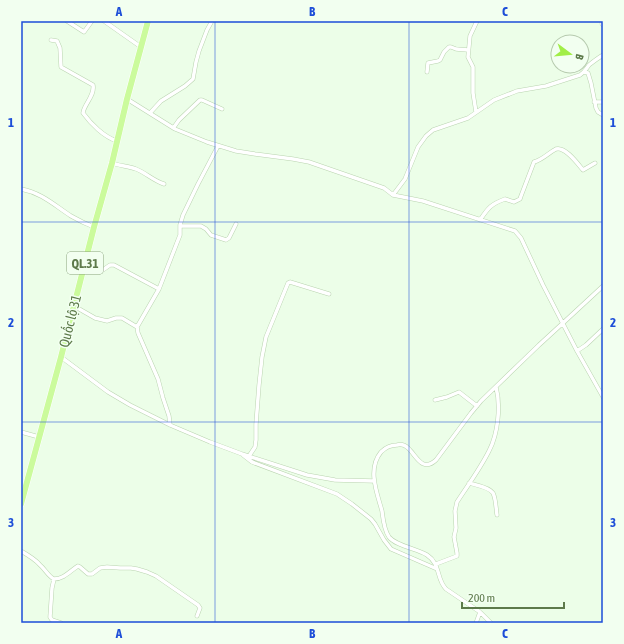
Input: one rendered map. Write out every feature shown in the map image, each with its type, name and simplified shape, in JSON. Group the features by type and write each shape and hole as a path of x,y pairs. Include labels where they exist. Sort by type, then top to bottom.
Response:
{"highway":[{"name":"Quốc lộ 31","path":"21,504 112,163 148,21"}],"street":[{"path":"67,21 84,32 92,21"},
{"path":"104,21 141,46"},
{"path":"150,113 161,101 185,86 193,79 198,56 207,30 212,21"},
{"path":"476,112 473,93 473,69 468,59 468,50 470,36 477,21"},
{"path":"602,21 603,26"},
{"path":"51,40 57,41 60,48 61,66 93,85 94,89 83,110 83,113 102,134 117,142"},
{"path":"426,72 428,62 440,60 444,52 449,47 468,50"},
{"path":"590,64 603,55"},
{"path":"394,195 405,179 418,147 426,136 433,130 465,120 494,100 517,91 546,86 580,74"},
{"path":"589,74 596,108 598,112 603,115"},
{"path":"127,99 174,127 218,146 236,151 309,162 384,188 394,195 423,201 515,231 520,236 577,351 603,397"},
{"path":"174,127 200,100 222,109"},
{"path":"594,102 603,102"},
{"path":"170,426 169,416 158,379 138,333 137,327 159,289 180,235 180,226 183,215 218,146"},
{"path":"480,220 493,204 505,199 514,202 520,199 534,162 541,160 556,149 562,149 570,155 582,170 595,163"},
{"path":"112,163 136,169 164,184"},
{"path":"21,189 46,198 76,219 94,227"},
{"path":"180,226 201,226 211,235 226,240 229,238 236,224"},
{"path":"85,262 100,272 110,265 114,265 159,289"},
{"path":"249,456 255,447 256,440 262,357 266,337 288,283 290,282 329,294"},
{"path":"491,623 480,612 442,585 436,564 428,556 396,542 389,536 374,481 375,466 378,456 384,450 394,445 402,445 407,447 416,459 422,463 427,465 433,463 477,406 603,286"},
{"path":"74,306 96,318 107,321 122,318 137,327"},
{"path":"577,351 584,347 602,331"},
{"path":"60,357 108,392 136,408 170,426 210,442 307,475 335,480 374,481"},
{"path":"436,564 457,556 454,538 456,528 455,511 457,502 489,452 494,437 499,408 496,387"},
{"path":"435,400 459,392 477,406"},
{"path":"21,432 39,437"},
{"path":"242,454 252,462 339,495 371,519 391,549 437,569"},
{"path":"469,482 486,488 492,492 497,516"},
{"path":"21,551 36,560 54,580"},
{"path":"54,580 67,574 78,566 80,566 88,574 92,574 100,568 108,567 137,569 156,576 191,600 200,608 197,616"},
{"path":"54,580 50,617 52,620 61,623"},
{"path":"476,623 480,612"}]}
